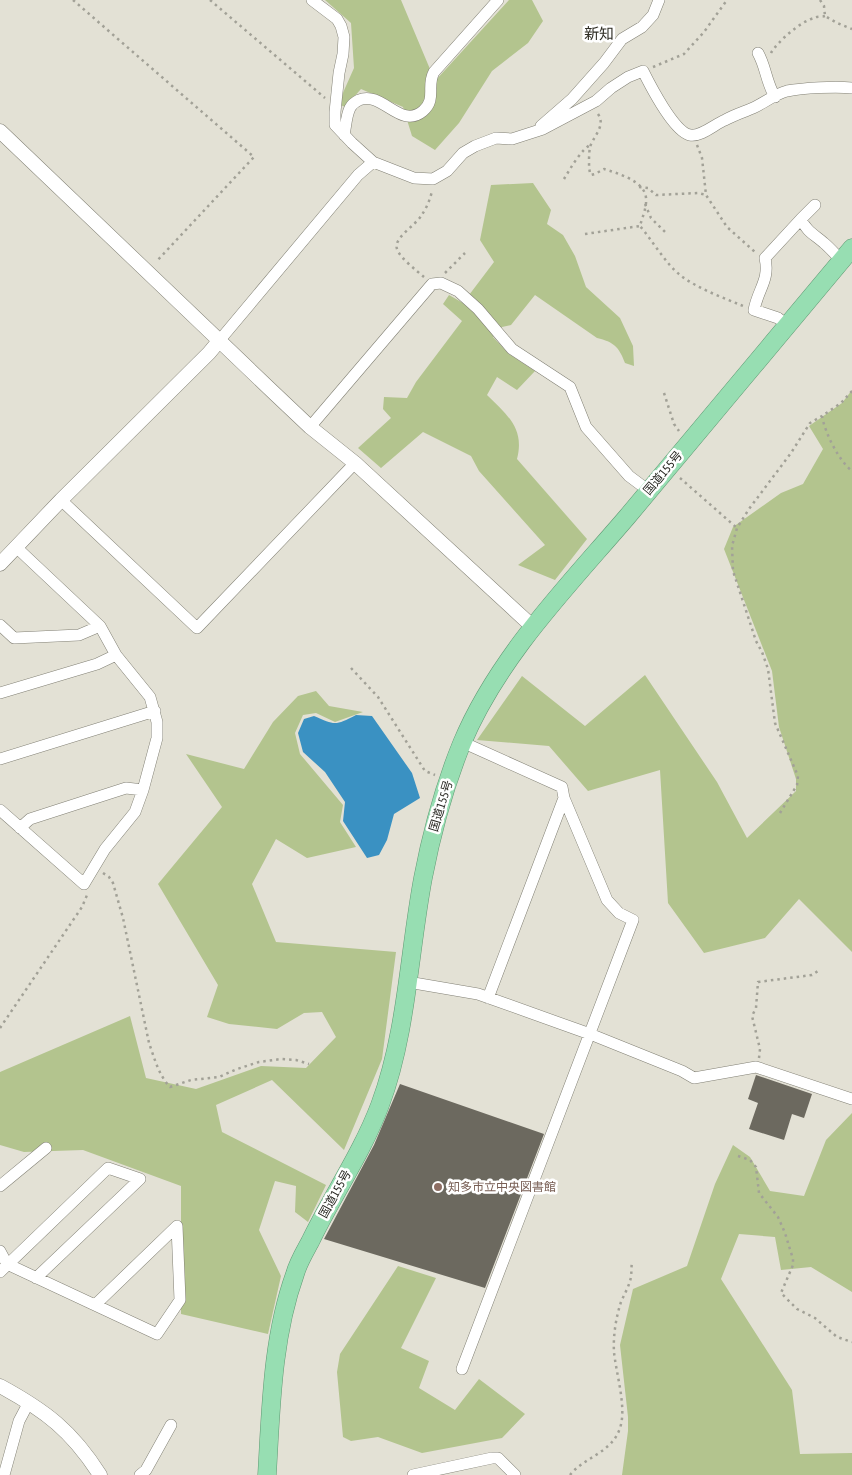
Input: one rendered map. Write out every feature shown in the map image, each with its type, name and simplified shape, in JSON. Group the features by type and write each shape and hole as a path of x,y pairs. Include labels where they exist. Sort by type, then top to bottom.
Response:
{"highway":[{"name":"国道155号","path":"267,1475 274,1375 283,1313 296,1271 362,1145 380,1106 393,1066 408,982 424,871 433,830 462,742 483,698 533,627 847,254"}],"street":[{"path":"312,0 337,20 344,37 335,104 336,125 373,162 414,178 433,179 447,171 463,153 475,146 496,138 512,139 536,131 588,106 628,77 643,71 654,94 668,114 683,131 693,134 699,133 786,91 852,88"},
{"path":"344,135 350,107 363,98 375,99 402,115 409,116 422,112 430,101 430,80 434,72 498,0"},
{"path":"536,131 548,117 572,99 604,63 622,39 642,27 653,15 660,0"},
{"path":"758,53 762,60 768,85 775,97"},
{"path":"0,131 310,427 355,464 533,627"},
{"path":"0,564 61,500 191,372 358,175 373,162"},
{"path":"788,325 778,318 754,310 766,276 767,269 764,258 815,205"},
{"path":"801,219 810,233 824,243 847,254"},
{"path":"310,427 432,284 441,283 458,291 478,309 512,349 570,387 586,427 629,476 649,491"},
{"path":"61,500 197,628 355,464"},
{"path":"0,810 84,884 93,867 135,812 144,790 157,738 157,722 150,697 116,655 100,626 16,547"},
{"path":"0,625 14,638 79,635 100,626"},
{"path":"0,693 97,664 116,655"},
{"path":"0,759 155,711"},
{"path":"462,742 562,787 564,798 607,900 619,913 633,920 462,1368"},
{"path":"20,828 30,819 126,788 144,790"},
{"path":"488,998 564,798"},
{"path":"408,982 478,994 590,1034 682,1070 694,1078 756,1067 852,1098"},
{"path":"0,1186 46,1148"},
{"path":"3,1268 108,1168 140,1179 36,1278"},
{"path":"3,1268 36,1278 157,1334 180,1300 177,1226 96,1305"},
{"path":"0,1251 3,1268"},
{"path":"0,1386 45,1412 77,1441 100,1475"},
{"path":"4,1475 18,1421 29,1402"},
{"path":"140,1475 146,1470 171,1425"},
{"path":"413,1475 492,1458 498,1458 515,1475"}],"path":[{"path":"73,0 254,158 147,273"},
{"path":"210,0 331,104 335,104"},
{"path":"643,71 684,54 704,32 727,0"},
{"path":"820,0 824,6 826,16"},
{"path":"770,57 774,49 789,34 812,18 826,16 852,29"},
{"path":"588,106 597,112 601,119 600,130 590,148 588,171 590,175 604,169 626,175 639,187 646,198 640,226"},
{"path":"693,134 702,158 706,195 727,227 759,256 764,258"},
{"path":"564,179 583,152 592,144"},
{"path":"433,179 430,200 422,216 401,236 396,246 397,250 401,256 432,284 465,253"},
{"path":"639,187 648,188 656,195 698,193 706,195"},
{"path":"645,204 651,218 665,232"},
{"path":"585,234 640,226"},
{"path":"640,226 679,274 699,287 754,310"},
{"path":"780,813 797,785 798,776 775,723 768,669 756,641 733,571 732,546 737,528 748,509 791,453 810,423 841,403 852,391"},
{"path":"664,393 674,424 691,441"},
{"path":"822,416 824,427 832,444 852,471"},
{"path":"668,468 737,528"},
{"path":"350,668 378,697 425,771 448,780"},
{"path":"93,867 113,883 123,918 154,1060 170,1087 178,1086 191,1080 219,1077 259,1062 281,1059 296,1060 309,1064"},
{"path":"0,1028 82,908 87,899 88,891 84,884"},
{"path":"756,1067 759,1063 760,1049 752,1016 756,1008 758,982 812,976 818,971"},
{"path":"738,1156 744,1157 753,1163 757,1172 759,1193 778,1217 785,1233 793,1265 781,1292 797,1309 815,1318 837,1337 852,1342"},
{"path":"570,1475 580,1465 605,1449 620,1429 620,1389 614,1351 616,1324 621,1302 631,1280 632,1262"}],"green space":[{"path":"325,0 401,0 435,81 509,0 532,0 543,21 528,43 492,71 459,123 435,150 412,136 403,107 361,89 345,107 338,104 354,68 351,23"},
{"path":"533,183 551,210 547,224 563,235 575,256 586,287 620,318 633,346 634,366 625,363 618,349 612,343 597,338 535,295 511,325 502,327 493,337 509,354 535,371 517,390 497,377 487,395 507,416 516,430 519,448 517,459 587,539 555,580 518,565 545,545 479,471 471,456 423,432 381,468 358,448 391,418 383,409 384,397 407,398 416,382 462,321 443,304 449,295 463,303 494,262 480,240 491,185"},
{"path":"852,390 852,952 799,899 765,938 704,953 668,903 660,770 588,791 549,746 477,740 522,676 585,726 645,675 717,782 747,838 796,791 796,779 779,727 772,671 724,549 733,527 781,493 803,484 823,449 809,426 842,403"},
{"path":"316,691 329,706 363,712 335,722 316,713 303,715 295,733 300,754 343,805 340,822 356,847 307,858 276,839 252,884 276,942 396,952 382,1059 344,1150 272,1080 216,1105 222,1132 326,1185 308,1222 295,1212 296,1186 275,1181 259,1230 281,1276 268,1334 181,1314 181,1186 83,1150 24,1152 0,1145 0,1072 130,1016 146,1078 196,1089 261,1066 306,1068 336,1037 322,1012 304,1013 277,1029 229,1024 207,1017 218,985 158,884 222,807 186,754 244,769 273,722 298,696"},
{"path":"852,1113 852,1292 811,1267 781,1270 775,1237 739,1234 721,1279 792,1390 800,1454 852,1453 852,1475 622,1475 628,1417 620,1345 633,1289 687,1266 715,1184 733,1145 750,1157 770,1191 804,1196 826,1140"},
{"path":"398,1266 436,1278 401,1348 429,1361 419,1388 455,1410 479,1379 525,1414 502,1438 422,1453 378,1437 351,1441 343,1437 337,1372 340,1354"}],"water":[{"path":"356,715 372,716 412,773 420,798 394,814 387,840 379,855 367,858 343,821 345,802 325,772 303,752 298,733 304,719 314,716 331,723 339,723"}],"building":[{"path":"756,1075 812,1094 804,1118 792,1114 784,1140 749,1129 758,1103 748,1099"},
{"name":"知多市立中央図書館","path":"400,1084 544,1134 485,1288 324,1239 374,1145"}],"place":[{"name":"知多市立中央図書館","path":"438,1187"}],"district":[{"name":"新知","path":"599,34"}]}
